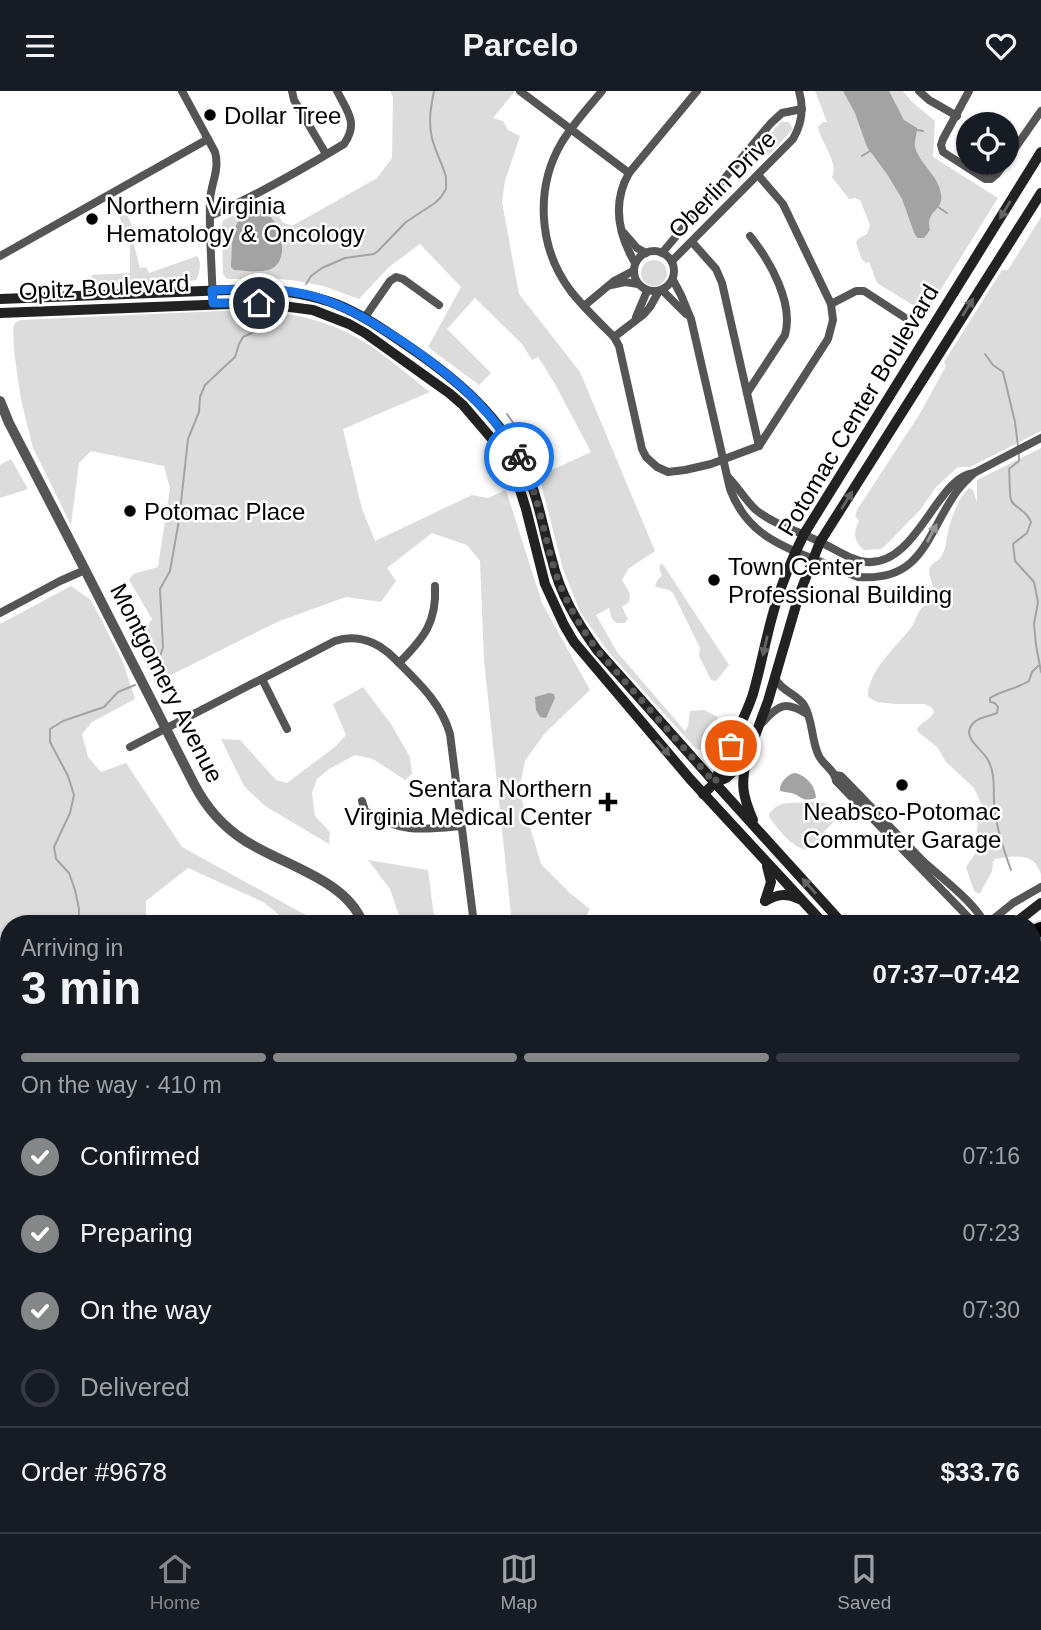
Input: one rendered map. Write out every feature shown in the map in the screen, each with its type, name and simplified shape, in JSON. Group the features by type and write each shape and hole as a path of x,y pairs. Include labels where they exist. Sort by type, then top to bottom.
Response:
{"main road":[{"name":"Potomac Center Boulevard","path":"715,783 748,708 774,607 804,534 1041,152"},
{"name":"Potomac Center Boulevard","path":"703,794 734,771 750,747 760,725 799,595 820,542 1041,193"},
{"name":"Opitz Boulevard","path":"0,299 253,289 290,292 334,303 365,317 416,351 468,391 502,430 522,461 537,499 558,580 575,616 597,650 835,915"},
{"name":"Opitz Boulevard","path":"0,313 241,302 277,304 313,310 349,324 440,386 463,405 492,439 513,476 526,509 545,584 564,625 585,657 703,794 816,915"},
{"path":"750,747 742,781 745,800 755,826"},
{"path":"762,857 771,881 765,901 782,894 803,900"},
{"path":"1026,915 1041,903"}],"street":[{"path":"182,91 215,152 218,167 210,197 213,303"},
{"path":"292,91 294,100 326,154"},
{"path":"210,216 344,144 352,128 350,117 337,91"},
{"path":"520,91 629,173"},
{"path":"602,91 571,129 558,151 549,172 543,201 544,222 553,258 561,276 619,346 642,449 657,467 668,472 723,460 759,446 828,339 833,320 831,304 783,204 758,175"},
{"path":"691,319 660,291 647,291 634,278 634,267 624,243 618,203 629,173 697,91"},
{"name":"Oberlin Drive","path":"672,261 793,139 801,124 799,91"},
{"path":"919,91 956,115"},
{"path":"959,112 969,91"},
{"path":"662,253 771,123 782,113 802,109"},
{"path":"1019,142 1041,111"},
{"path":"956,118 941,145 943,152 956,161"},
{"path":"0,256 208,139"},
{"path":"978,175 985,180 991,180 996,175"},
{"path":"622,231 646,253"},
{"path":"747,393 785,335 788,324 787,309 781,291 762,252 750,236"},
{"path":"692,242 716,269 722,283 759,446"},
{"path":"584,306 634,267 639,257 646,253 662,253 672,261 673,280 660,291 644,314 614,337"},
{"path":"365,317 390,281 396,277 404,279 439,305"},
{"path":"673,280 691,319 716,432 736,505 765,536 796,552 858,576 880,576 905,567 919,555 954,494 974,473 1041,438"},
{"path":"608,286 625,282 638,284"},
{"path":"635,319 647,291"},
{"path":"831,304 856,291 864,291 904,317"},
{"name":"Montgomery Avenue","path":"0,401 198,791 219,820 247,842 338,890 358,915"},
{"path":"728,477 759,512 846,555 876,562 893,556 905,546 957,481 965,474 974,473"},
{"path":"0,613 85,570"},
{"path":"399,663 417,645 429,627 435,608 435,586"},
{"path":"130,747 335,641 348,638 374,643 387,651 427,692 445,720 450,734 473,915"},
{"path":"775,678 783,690 802,703 818,754 835,775 836,781 966,915"},
{"path":"262,679 287,729"},
{"path":"760,725 781,706 793,706 807,714"},
{"path":"835,775 841,776 923,861 980,915"},
{"path":"362,801 365,811 383,822 401,827 418,830 461,826"},
{"path":"998,915 1041,887"},
{"path":"1021,915 1041,903"}],"shaded area":[{"path":"390,91 515,91 493,118 503,121 508,130 520,136 505,181 502,202 519,294 580,372 655,551 628,569 622,580 630,594 629,602 622,607 628,619 625,623 616,623 609,608 596,615 617,652 685,731 690,711 704,710 718,717 714,732 702,750 696,749 610,654 580,612 563,569 539,476 591,452 538,357 532,360 522,344 475,298 447,329 491,373 479,385 428,347 461,287 420,244 389,267 359,299 323,286 298,281 227,279 223,274 224,220 264,198 274,205 282,222 292,226 377,178 392,158 393,97"},
{"path":"815,91 903,91 935,121 933,157 956,172 956,175 962,175 998,198 926,313 877,283 869,262 862,260 856,243 867,234 870,225 860,200 849,199 832,177 833,165 818,127 827,122"},
{"path":"843,91 889,91 904,120 917,128 916,150 937,182 941,194 940,204 930,218 930,230 924,238 915,235 902,199 867,147 855,113"},
{"path":"781,122 789,122 793,129 769,155 759,147"},
{"path":"117,198 121,200 136,236 133,241 140,268 146,267 149,273 197,256 200,268 196,280 94,283 91,275 130,273 130,242 118,214 115,201"},
{"path":"256,208 264,211 276,224 282,244 279,262 265,271 234,270 231,264 234,231 241,218"},
{"path":"1041,217 1041,431 970,467 958,467 936,487 921,509 886,545 881,549 864,550 855,536 859,521 855,516 857,510 919,415 946,366 944,362 1002,270 1008,270"},
{"path":"654,260 664,263 667,273 664,283 654,286 644,283 641,273 644,263"},
{"path":"242,310 275,312 322,322 352,335 374,348 430,392 343,429 362,509 375,541 472,495 488,498 506,490 542,603 590,690 545,733 525,761 519,790 541,864 590,909 587,915 511,915 484,660 480,561 467,545 432,533 387,568 396,581 381,602 346,597 277,622 155,683 136,644 152,619 129,580 133,574 158,567 170,488 164,466 91,451 79,463 71,525 33,448 21,400 13,328 20,320"},
{"path":"1041,448 1041,874 1035,863 1027,858 1016,856 995,859 992,871 979,894 974,891 966,867 975,854 977,828 983,808 974,788 946,762 937,747 918,732 917,729 934,712 932,708 925,704 877,702 868,697 869,688 883,660 912,627 920,610 932,599 934,591 929,571 932,564 940,559 952,517 965,493 969,488 973,490 977,502 977,480"},
{"path":"11,459 28,489 0,498 0,465"},
{"path":"662,563 729,665 716,681 711,680 699,656 700,648 673,593 655,586 662,576 659,567"},
{"path":"71,586 91,600 123,662 135,699 92,722 82,734 88,757 101,772 126,763 182,847 306,915 280,915 263,902 188,868 146,901 146,915 0,915 0,624"},
{"path":"363,687 391,724 410,757 412,774 405,780 373,759 355,755 317,779 312,793 315,816 330,832 329,844 265,806 244,786 221,739 240,740 276,780 287,783 336,746 346,735 333,704"},
{"path":"554,694 555,698 546,718 540,717 536,710 535,697"},
{"path":"794,773 809,781 816,798 804,799 780,791 784,780"},
{"path":"788,803 824,803 831,805 841,814 807,850 791,842 769,817 774,808"},
{"path":"368,860 428,870 434,915 399,915 390,889"}],"waterway":[{"path":"306,284 311,276 322,268 345,258 374,254 406,222 441,197 446,189 446,177 431,132 430,114 434,91"},
{"path":"917,130 923,131"},
{"path":"862,156 870,151"},
{"path":"938,207 947,213"},
{"path":"154,675 163,647 160,589 170,571 188,439 199,412 200,397 205,385 235,357 243,337 267,329 279,317"},
{"path":"985,354 993,365 1003,372 1018,446"},
{"path":"507,414 521,434"},
{"path":"1019,452 1019,461 1009,469 1010,497 1031,522 1027,533 1013,544 1015,561 1034,582 1038,602 1034,624 1041,672"},
{"path":"1011,870 996,820 991,766 972,741 969,732 975,722 997,713 998,707 990,702 990,698 1029,681 1038,666"},
{"path":"79,915 69,873 56,859 54,847 70,813 74,795 68,776 50,742 50,729 63,721 104,707 118,692 135,685"}],"way so far":[{"path":"519,457 537,499 552,561 565,599 597,650 715,783 731,746"}],"place":[{"name":"Dollar Tree","path":"210,115"},
{"name":"Northern Virginia Hematology & Oncology","path":"92,219"},
{"name":"Potomac Place","path":"130,511"},
{"name":"Town Center Professional Building","path":"714,580"},
{"name":"Neabsco-Potomac Commuter Garage","path":"902,785"},
{"name":"Sentara Northern Virginia Medical Center","path":"608,802"}],"route":[{"path":"259,303 213,303 212,290 272,289 313,296 365,317 416,351 468,391 498,424 519,457"}]}
